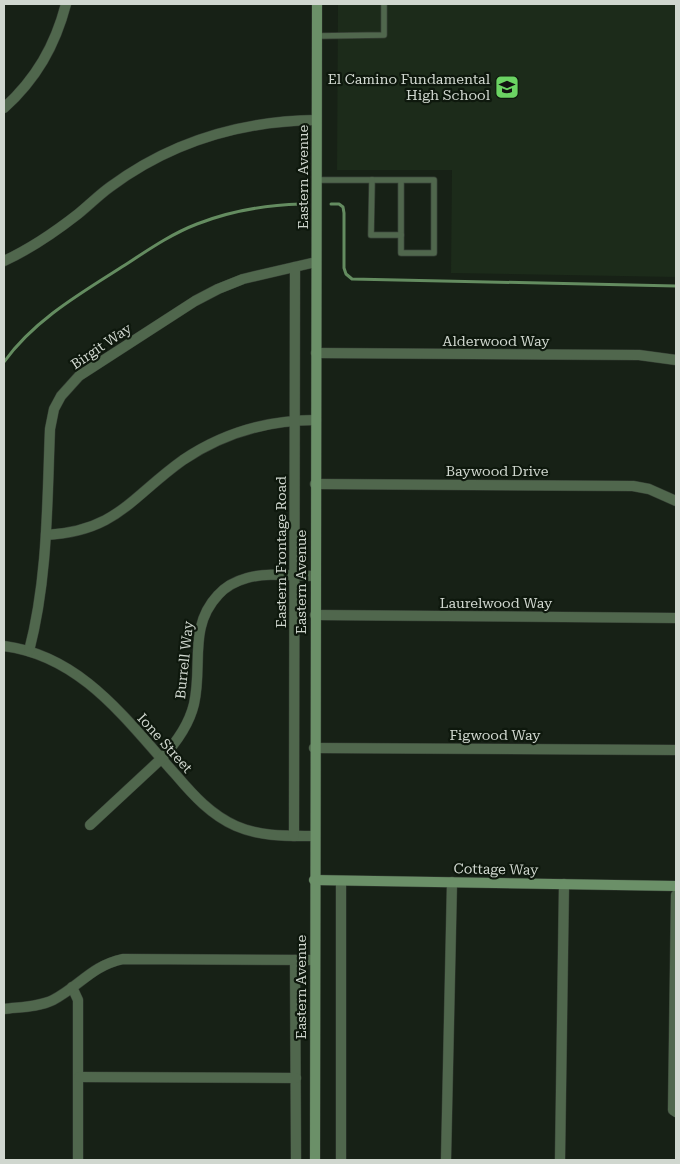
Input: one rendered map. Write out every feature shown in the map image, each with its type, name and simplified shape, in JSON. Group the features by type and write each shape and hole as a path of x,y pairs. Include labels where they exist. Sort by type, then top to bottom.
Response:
{"main road":[{"name":"Eastern Avenue","path":"315,1160 314,748 317,4"},
{"name":"Cottage Way","path":"314,880 676,886"}],"street":[{"path":"4,108 28,84 39,69 55,39 66,4"},
{"path":"4,261 56,230 127,175 177,147 231,129 265,123 316,120"},
{"name":"Birgit Way","path":"29,651 39,608 46,557 50,422 60,396 79,376 202,297 242,279 316,262"},
{"name":"Eastern Frontage Road","path":"294,836 295,267"},
{"name":"Alderwood Way","path":"316,353 639,355 676,360"},
{"path":"46,535 72,533 89,529 112,518 182,461 213,442 254,427 316,420"},
{"name":"Baywood Drive","path":"315,484 634,486 650,489 676,501"},
{"name":"Burrell Way","path":"90,825 161,759 182,733 194,705 200,627 204,614 221,591 246,578 259,576 315,576"},
{"name":"Laurelwood Way","path":"315,615 676,618"},
{"name":"Ione Street","path":"4,646 29,651 67,667 91,684 194,795 220,817 236,826 252,831 277,836 314,836"},
{"name":"Figwood Way","path":"314,748 676,750"},
{"path":"341,881 341,1160"},
{"path":"446,1160 452,882"},
{"path":"560,1160 564,884"},
{"path":"676,895 673,1110 676,1112"},
{"path":"4,1009 51,1001 99,967 123,959 314,960"},
{"path":"295,960 296,1160"},
{"path":"72,987 78,1000 78,1160"},
{"path":"79,1077 296,1078"}],"lane":[{"path":"317,36 384,35 384,4"},
{"path":"316,180 372,180 401,180 434,180 434,253 401,253 401,180"},
{"path":"372,180 371,235 401,235"}],"shaded area":[{"name":"El Camino Fundamental High School","path":"338,4 676,4 676,277 451,273 452,170 337,170"}],"waterway":[{"path":"4,362 29,333 59,308 151,248 178,233 210,219 235,212 261,207 301,204"},
{"path":"331,204 339,204 343,207 344,268 346,274 352,279 676,286"}],"place":[{"name":"El Camino Fundamental High School","path":"507,87"}]}
